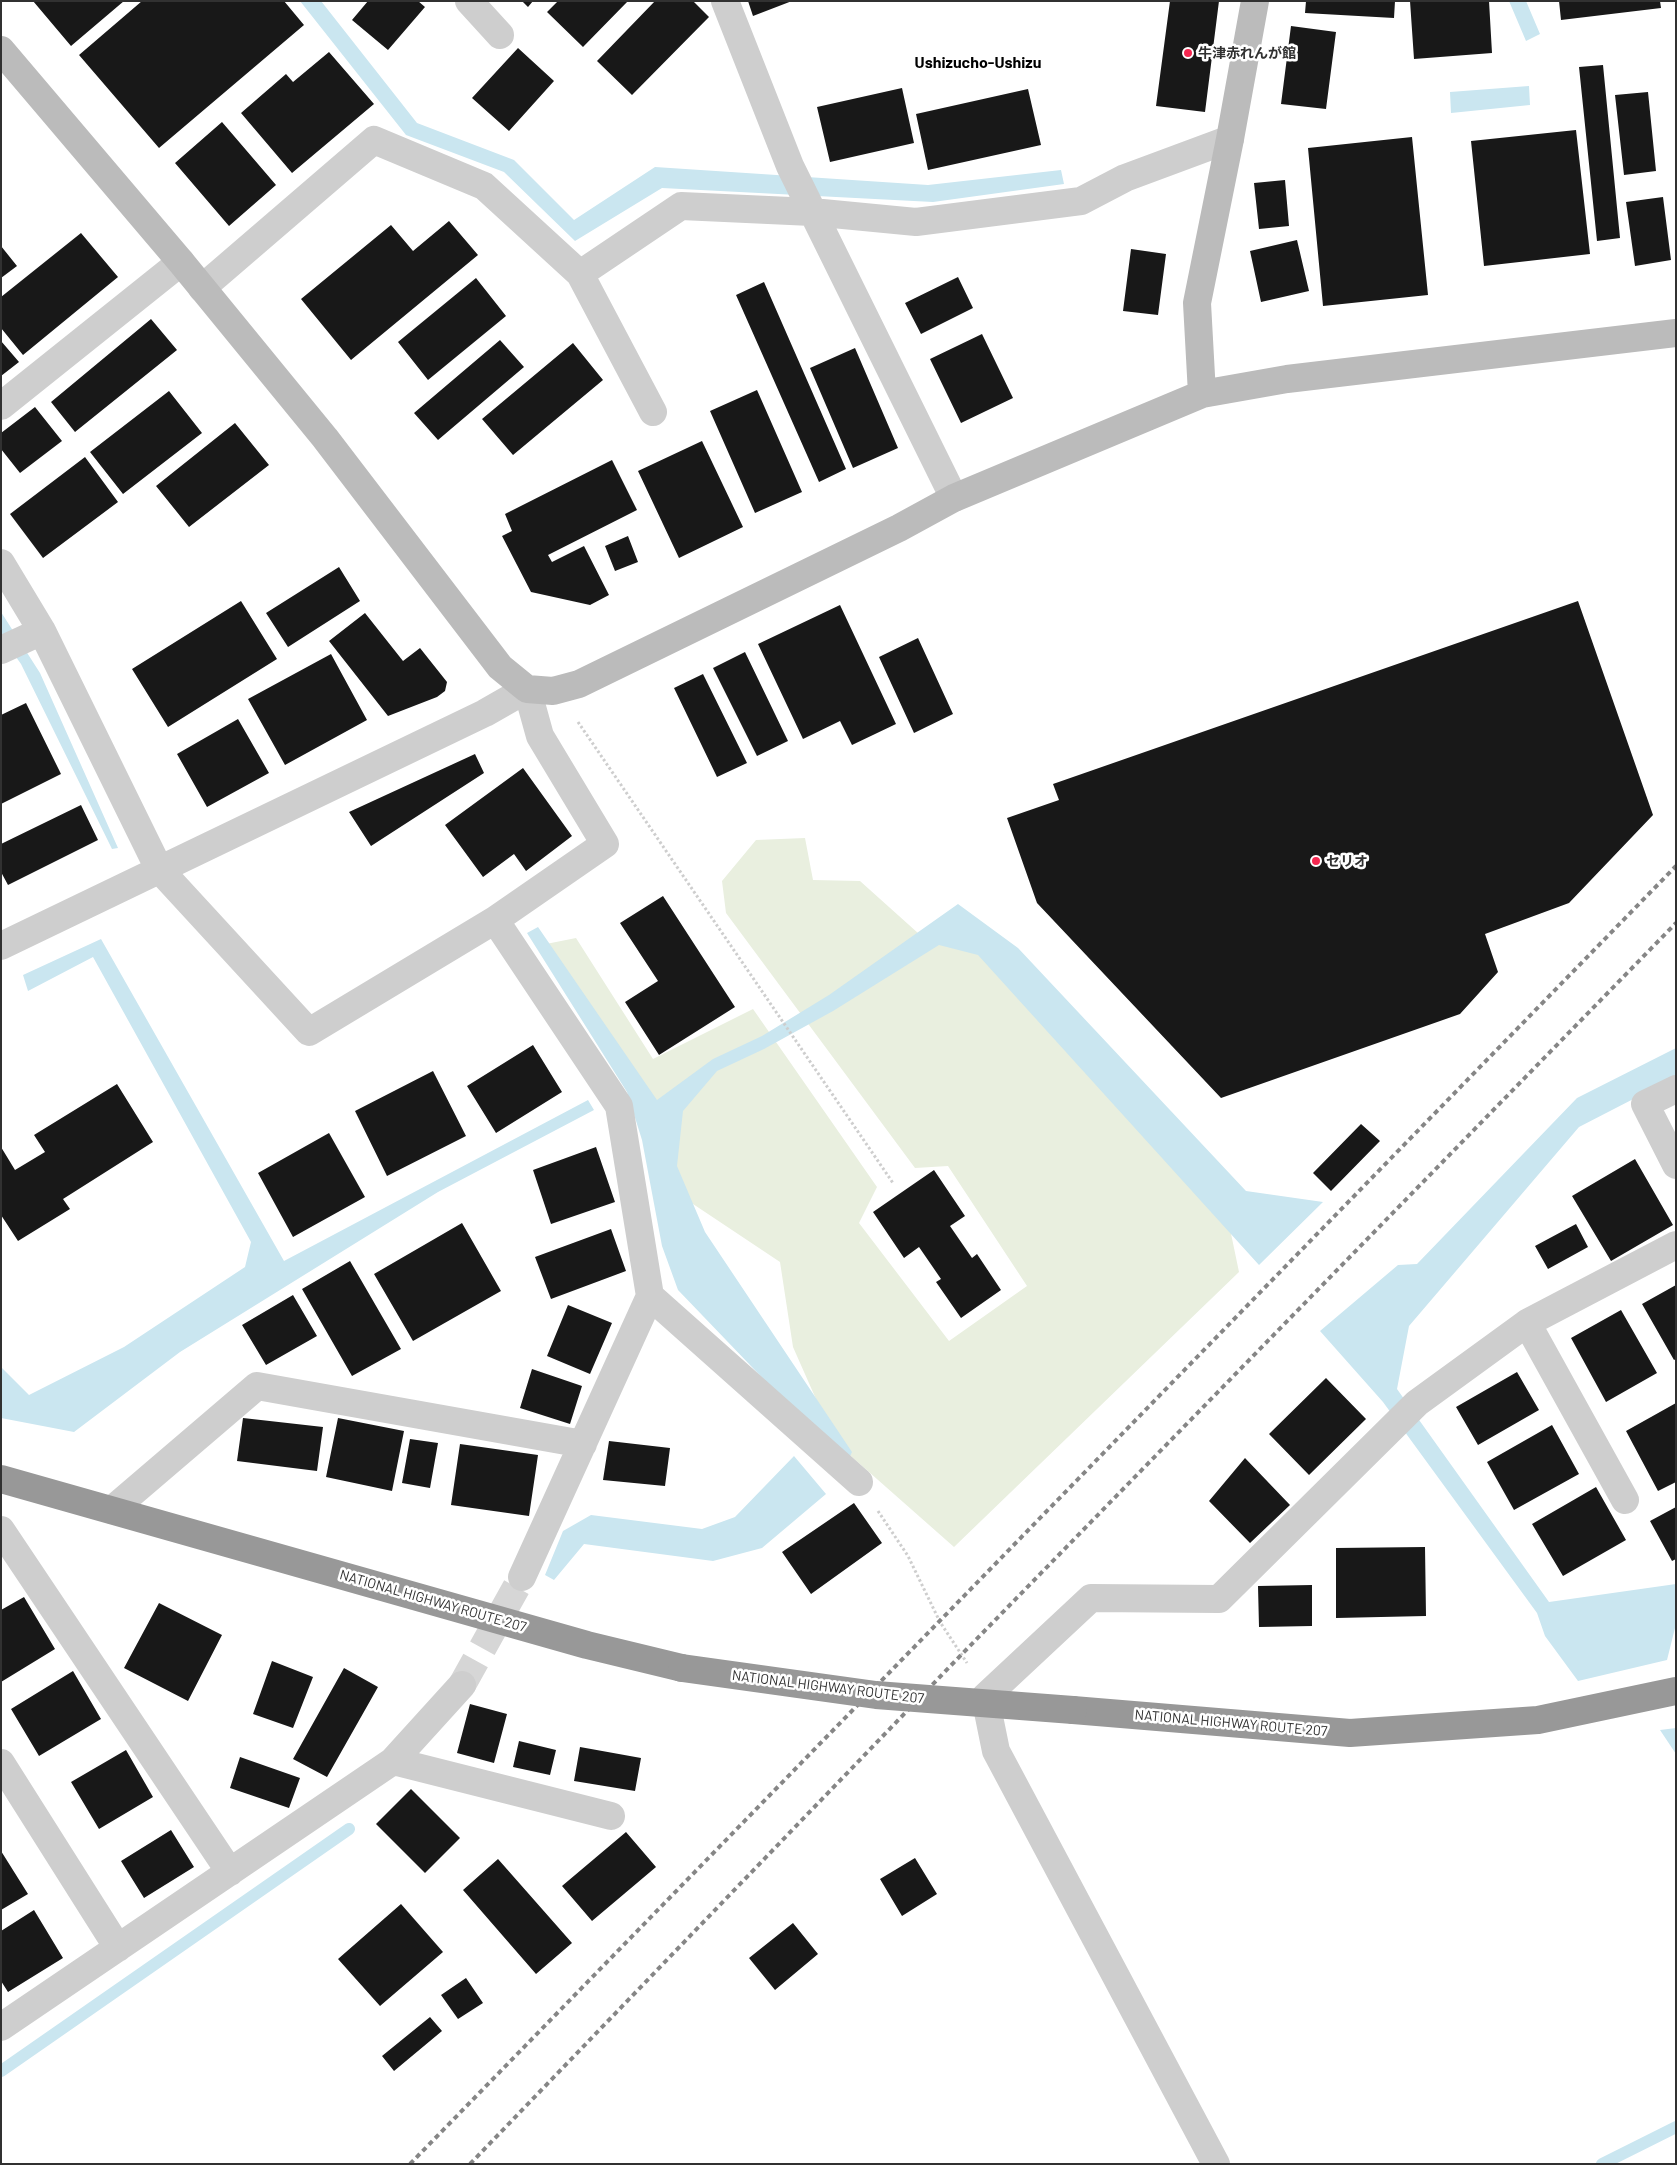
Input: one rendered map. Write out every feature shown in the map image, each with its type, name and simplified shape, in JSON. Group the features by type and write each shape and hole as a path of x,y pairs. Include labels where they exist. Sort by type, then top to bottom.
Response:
{"highway":[{"name":"NATIONAL HIGHWAY ROUTE 207","path":"1,1479 587,1645 682,1668 876,1695 1350,1733 1538,1720 1676,1691"}],"street":[{"path":"469,1 500,35"},
{"path":"725,1 790,166 954,498"},
{"path":"1202,394 1197,303 1230,139 1254,1"},
{"path":"1,50 181,262 325,438 500,667 527,689 540,736 604,844 495,920 309,1032 159,869 42,630 1,563"},
{"path":"580,274 681,206 812,212 916,222 1081,201 1125,178 1230,139"},
{"path":"202,288 374,140 484,186 580,274 653,412"},
{"path":"1,406 181,262"},
{"path":"1,946 485,713 527,689 553,691 579,684 899,528 954,498 1202,394 1287,379 1676,333"},
{"path":"1,650 42,630"},
{"path":"495,920 618,1106 650,1296 522,1578"},
{"path":"1676,1089 1645,1104 1676,1165"},
{"path":"1216,2164 996,1751 985,1697 1091,1598 1219,1599 1417,1402 1527,1324 1676,1245"},
{"path":"650,1296 859,1482"},
{"path":"1527,1324 1625,1500"},
{"path":"112,1510 257,1386 583,1444"},
{"path":"1,1530 230,1872"},
{"path":"1,2028 393,1761 462,1685"},
{"path":"393,1761 611,1816"},
{"path":"1,1763 118,1948"}],"path":[{"path":"576,719 893,1183"},
{"path":"859,1482 908,1556 940,1622 962,1654 985,1697"}],"green space":[{"path":"805,838 813,880 860,881 928,942 990,945 1229,1224 1239,1272 954,1547 835,1442 793,1347 780,1262 675,1192 645,1106 541,945 576,938 653,1059 753,1009 877,1187 859,1223 949,1341 1027,1286 948,1166 915,1168 726,913 722,881 756,840"}],"water":[{"path":"300,1 321,1 417,123 514,160 574,220 655,167 928,185 1061,170 1064,184 933,202 662,188 575,241 504,172 406,135"},
{"path":"1509,1 1526,1 1540,34 1526,41"},
{"path":"1529,86 1530,105 1451,113 1450,92"},
{"path":"1,612 40,673 118,848 112,849 21,664 1,636"},
{"path":"958,904 1018,948 1246,1191 1323,1202 1259,1265 978,955 939,945 833,1011 764,1049 717,1071 683,1111 677,1166 705,1232 852,1452 846,1465 678,1290 662,1246 642,1140 627,1092 527,933 538,927 657,1100 713,1059 762,1036 829,995"},
{"path":"101,939 284,1261 588,1100 594,1110 438,1192 180,1352 74,1432 1,1418 1,1367 29,1395 124,1347 245,1267 251,1242 93,957 28,991 23,975"},
{"path":"1676,1048 1676,1077 1579,1127 1409,1326 1397,1389 1549,1602 1676,1584 1676,1624 1667,1660 1578,1681 1545,1636 1537,1613 1383,1402 1320,1331 1398,1265 1417,1264 1577,1098"},
{"path":"794,1456 826,1494 762,1548 713,1561 584,1544 554,1580 545,1575 563,1531 591,1515 702,1529 735,1517"},
{"path":"1676,1728 1676,1754 1660,1730"}],"building":[{"path":"33,1 124,1 71,46"},
{"path":"142,1 284,1 304,25 159,148 79,55"},
{"path":"368,1 418,1 425,7 388,50 352,20"},
{"path":"522,1 533,1 528,7"},
{"path":"558,1 628,1 583,47 547,12"},
{"path":"655,1 693,1 709,17 632,95 597,61"},
{"path":"748,1 792,1 753,16"},
{"name":"牛津赤れんが館","path":"1170,1 1219,1 1205,112 1156,106"},
{"path":"1306,1 1395,1 1394,18 1305,13"},
{"path":"1410,1 1489,1 1492,53 1414,59"},
{"path":"1559,1 1660,1 1661,8 1561,20"},
{"path":"1291,26 1336,32 1326,109 1281,104"},
{"path":"518,48 554,81 509,131 472,98"},
{"path":"329,52 374,104 292,173 241,113 286,74 293,82"},
{"path":"1603,65 1620,238 1597,241 1579,67"},
{"path":"902,88 914,143 830,162 817,107"},
{"path":"1028,89 1041,145 928,170 916,114"},
{"path":"1648,92 1656,171 1624,175 1615,95"},
{"path":"222,122 276,185 229,226 175,163"},
{"path":"1576,130 1590,254 1484,266 1471,141"},
{"path":"1412,137 1428,295 1323,306 1308,148"},
{"path":"1285,180 1289,226 1259,229 1254,183"},
{"path":"1663,197 1671,260 1635,266 1626,202"},
{"path":"449,221 478,255 351,360 301,299 391,225 413,251"},
{"path":"81,233 118,277 23,355 1,328 1,297"},
{"path":"1297,240 1309,291 1261,302 1250,251"},
{"path":"1,246 17,266 1,278"},
{"path":"1131,249 1166,254 1158,315 1123,311"},
{"path":"958,277 973,308 921,334 905,303"},
{"path":"476,278 506,316 428,380 398,342"},
{"path":"764,282 846,469 819,482 736,295"},
{"path":"151,319 177,350 75,432 51,402"},
{"path":"982,334 1013,398 961,423 930,359"},
{"path":"500,340 524,367 438,440 414,413"},
{"path":"1,341 19,362 1,376"},
{"path":"573,343 603,380 513,455 482,419"},
{"path":"855,348 898,448 853,468 810,368"},
{"path":"757,390 802,492 755,513 710,411"},
{"path":"169,391 202,433 123,494 90,452"},
{"path":"35,407 62,441 20,473 1,449 1,433"},
{"path":"235,423 269,465 189,527 156,486"},
{"path":"702,441 743,527 679,558 638,471"},
{"path":"85,457 118,502 43,558 10,514"},
{"path":"612,460 637,510 548,555 552,562 584,546 609,595 590,605 531,592 502,536 512,531 505,514"},
{"path":"628,536 638,562 615,571 605,546"},
{"path":"339,567 360,601 288,647 266,613"},
{"path":"241,601 277,659 168,727 132,669"},
{"name":"セリオ","path":"1578,601 1653,815 1569,903 1485,934 1498,972 1460,1014 1221,1098 1037,903 1007,818 1059,800 1053,784"},
{"path":"840,605 896,724 852,745 840,721 803,739 758,644"},
{"path":"365,613 403,661 420,648 447,682 445,691 437,697 388,716 329,641"},
{"path":"918,638 953,714 914,733 879,657"},
{"path":"745,652 788,741 757,756 713,668"},
{"path":"331,654 367,720 285,765 248,699"},
{"path":"703,674 747,763 717,777 674,688"},
{"path":"26,703 61,774 1,804 1,715"},
{"path":"238,719 269,773 207,807 177,754"},
{"path":"475,754 484,773 371,846 349,812"},
{"path":"523,768 572,836 526,871 514,854 483,877 445,825"},
{"path":"81,805 98,840 8,885 1,872 1,844"},
{"path":"663,896 735,1007 659,1055 625,1002 658,981 620,923"},
{"path":"533,1045 562,1092 496,1133 467,1086"},
{"path":"433,1071 466,1136 387,1176 355,1111"},
{"path":"117,1084 153,1142 63,1199 70,1209 18,1241 1,1215 1,1147 15,1170 45,1152 34,1135"},
{"path":"1361,1124 1380,1141 1331,1191 1313,1173"},
{"path":"329,1133 365,1197 293,1237 258,1173"},
{"path":"596,1147 615,1202 551,1224 533,1170"},
{"path":"1635,1159 1673,1225 1611,1261 1572,1196"},
{"path":"934,1170 965,1216 950,1226 972,1258 977,1254 1001,1290 961,1318 936,1282 941,1279 919,1247 904,1258 873,1212"},
{"path":"462,1223 501,1291 413,1341 374,1274"},
{"path":"1576,1224 1588,1247 1548,1269 1535,1246"},
{"path":"611,1229 626,1271 551,1299 535,1257"},
{"path":"350,1261 401,1349 352,1376 302,1289"},
{"path":"1676,1285 1676,1359 1674,1360 1642,1304"},
{"path":"293,1295 317,1336 266,1365 242,1325"},
{"path":"568,1305 612,1323 590,1374 547,1356"},
{"path":"1621,1310 1657,1373 1606,1402 1571,1338"},
{"path":"532,1369 582,1386 570,1424 520,1408"},
{"path":"1517,1372 1539,1410 1478,1445 1456,1407"},
{"path":"1326,1378 1366,1419 1309,1475 1269,1434"},
{"path":"1676,1403 1676,1482 1658,1491 1626,1431"},
{"path":"243,1418 323,1427 317,1471 237,1461"},
{"path":"338,1418 404,1431 392,1491 326,1477"},
{"path":"1552,1425 1579,1474 1514,1510 1487,1462"},
{"path":"410,1439 438,1443 430,1488 402,1483"},
{"path":"609,1441 670,1448 665,1486 603,1480"},
{"path":"460,1444 538,1455 529,1516 451,1505"},
{"path":"1245,1458 1290,1505 1250,1543 1209,1501"},
{"path":"1596,1487 1626,1540 1563,1576 1532,1524"},
{"path":"854,1503 882,1543 811,1594 782,1552"},
{"path":"1676,1507 1676,1559 1672,1561 1650,1521"},
{"path":"1425,1547 1426,1616 1336,1618 1336,1548"},
{"path":"1312,1585 1312,1626 1259,1627 1258,1586"},
{"path":"24,1597 55,1649 1,1682 1,1610"},
{"path":"159,1603 222,1635 188,1701 124,1668"},
{"path":"272,1661 313,1677 293,1728 253,1714"},
{"path":"344,1668 378,1687 327,1777 293,1759"},
{"path":"73,1671 101,1719 39,1756 11,1709"},
{"path":"470,1704 507,1714 494,1763 457,1753"},
{"path":"519,1741 556,1750 550,1775 513,1767"},
{"path":"580,1747 641,1758 635,1791 574,1781"},
{"path":"126,1750 153,1797 99,1829 71,1782"},
{"path":"240,1757 300,1778 289,1808 230,1788"},
{"path":"411,1789 460,1838 425,1873 376,1824"},
{"path":"171,1830 194,1867 144,1898 121,1861"},
{"path":"626,1832 656,1867 592,1921 562,1886"},
{"path":"1,1851 28,1894 1,1910"},
{"path":"915,1858 937,1894 902,1916 880,1879"},
{"path":"498,1859 572,1943 536,1974 463,1890"},
{"path":"401,1904 443,1952 380,2006 338,1959"},
{"path":"34,1910 63,1958 8,1992 1,1981 1,1931"},
{"path":"793,1923 818,1954 775,1990 749,1958"},
{"path":"466,1978 483,2003 458,2019 441,1995"},
{"path":"430,2017 442,2031 394,2071 382,2056"}],"waterway":[{"path":"1,2071 349,1829"},
{"path":"1602,2164 1676,2127"}],"tunnel":[{"path":"462,1685 522,1577"}],"railway":[{"path":"410,2164 1676,866"},
{"path":"470,2164 962,1654 1676,923"}],"place":[{"name":"牛津赤れんが館","path":"1188,53"},
{"name":"セリオ","path":"1316,861"}],"district":[{"name":"Ushizucho-Ushizu","path":"978,63"}]}
